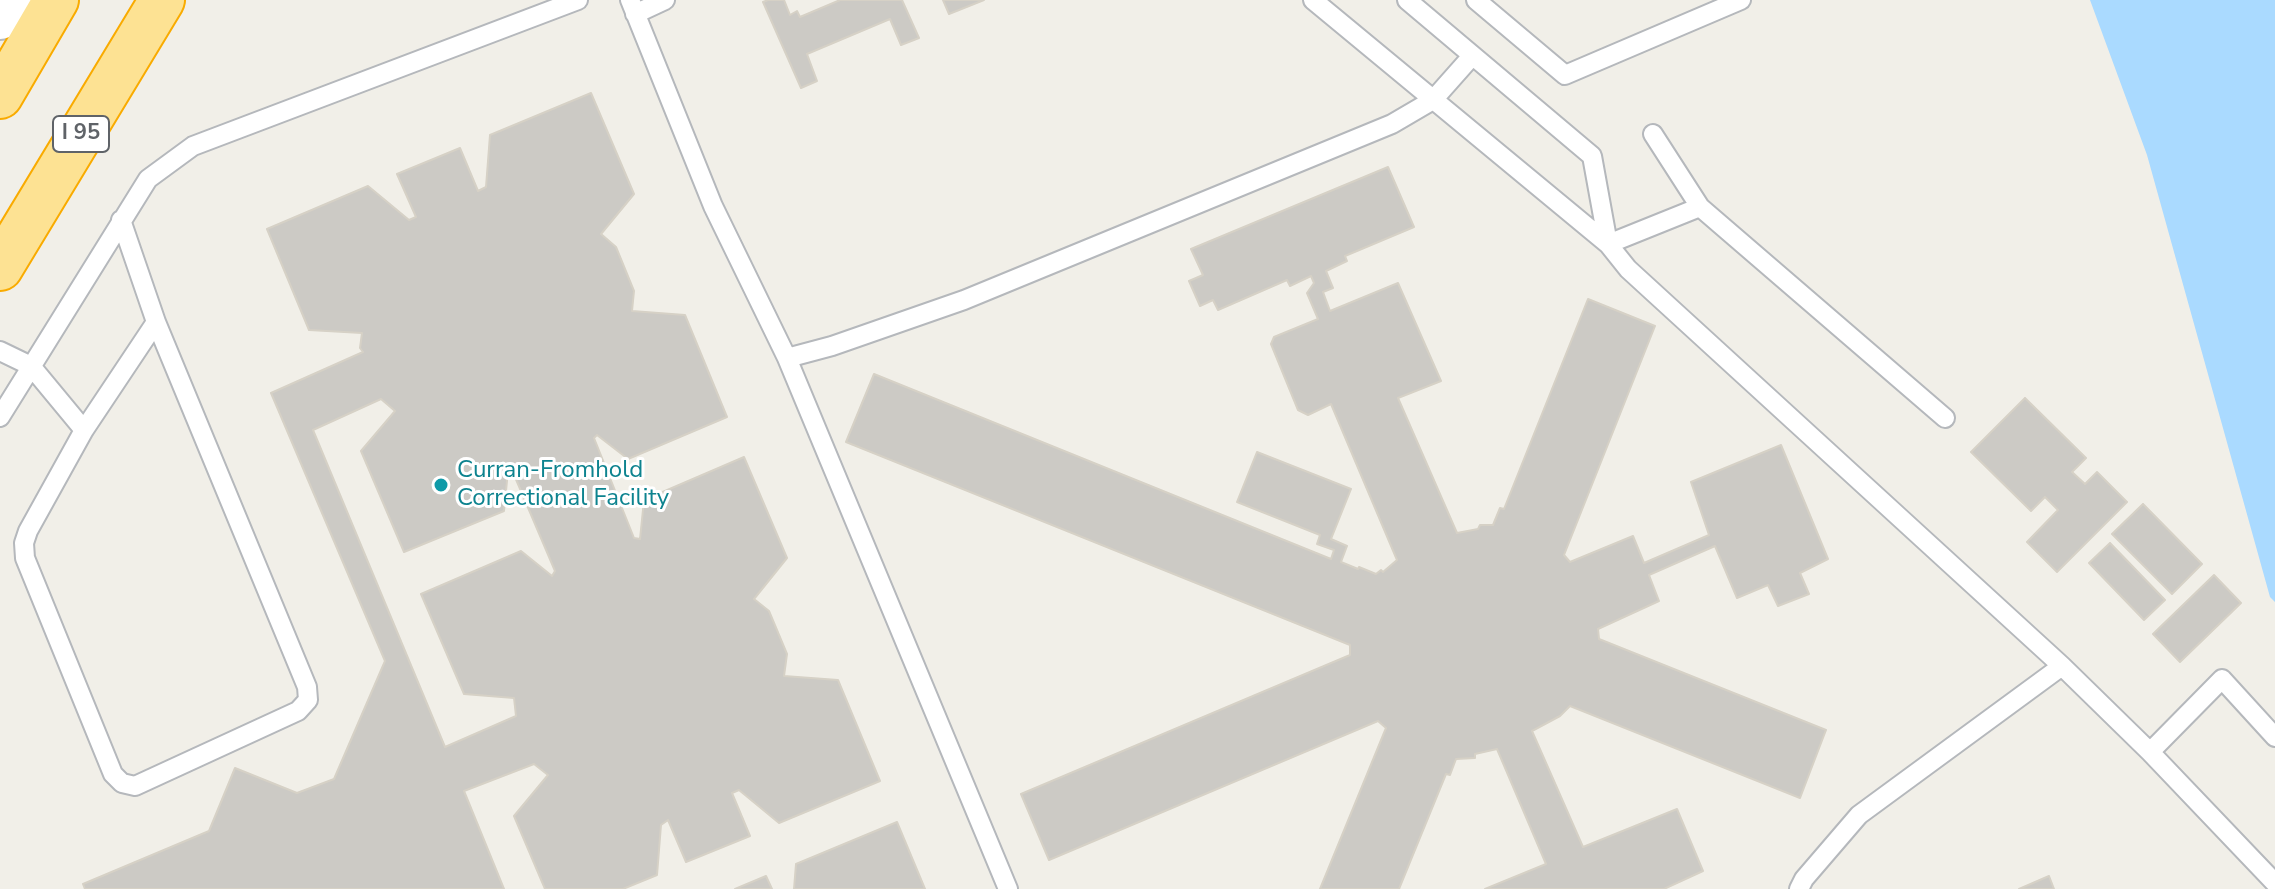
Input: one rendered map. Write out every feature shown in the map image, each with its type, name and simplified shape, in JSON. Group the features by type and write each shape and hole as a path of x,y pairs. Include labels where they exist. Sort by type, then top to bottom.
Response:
{"highway":[{"path":"0,96 56,0"},
{"name":"I 95","path":"0,268 162,0"}],"main road":[{"path":"0,17 40,0"}],"lane":[{"path":"0,417 148,179 193,146 578,0"},
{"path":"665,0 633,7 713,206 787,358 1008,889"},
{"path":"1313,0 1608,244 1628,269 2062,666 2150,752 2275,883"},
{"path":"1407,0 1592,156 1608,244"},
{"path":"1476,0 1565,75 1741,0"},
{"path":"787,358 832,346 979,294 1392,124 1433,100 1472,56"},
{"path":"1653,134 1700,207 1945,418"},
{"path":"1608,244 1700,207"},
{"path":"121,220 156,322 307,687 308,700 298,711 135,786 122,783 113,774 25,558 24,543 84,430 156,322"},
{"path":"0,351 31,366 84,430"},
{"path":"1799,889 1804,879 1859,815 2062,666"},
{"path":"2150,752 2222,679 2275,737"}],"water":[{"path":"2090,0 2275,0 2275,602 2270,597 2147,155"}],"building":[{"path":"784,0 790,15 797,11 800,17 840,0 902,0 919,38 901,45 890,19 807,54 817,81 801,88 763,2"},
{"path":"943,0 984,0 949,14"},
{"name":"Curran-Fromhold Correctional Facility","path":"591,93 634,194 601,234 616,247 634,291 632,311 685,315 727,417 628,459 597,435 594,438 634,538 640,539 644,500 744,457 787,558 754,599 769,611 787,654 784,676 838,680 880,781 779,823 739,790 732,793 750,836 686,862 668,820 661,825 657,875 623,889 545,889 514,816 548,775 534,764 464,791 504,889 85,889 83,884 209,831 235,768 297,793 334,779 385,661 271,393 363,352 360,348 362,333 309,330 267,229 368,186 409,220 416,217 397,174 460,148 478,191 486,187 490,135","holes":["381,399 395,411 361,451 404,552 504,511 508,471 512,470 555,571 552,576 521,551 421,594 464,694 514,698 516,716 445,747 313,430"]},
{"path":"1388,167 1414,227 1345,256 1347,261 1326,271 1333,288 1323,292 1330,311 1398,283 1441,381 1398,398 1457,533 1478,529 1480,525 1493,525 1500,508 1504,509 1588,299 1655,326 1564,555 1570,562 1633,536 1644,563 1709,535 1691,482 1781,445 1828,559 1800,573 1809,594 1778,606 1768,585 1737,598 1715,546 1649,575 1659,601 1598,629 1599,639 1826,730 1800,798 1570,706 1560,716 1532,731 1583,847 1677,809 1703,871 1664,889 1485,889 1546,864 1497,749 1475,754 1475,758 1456,759 1450,775 1446,774 1399,889 1320,889 1386,728 1378,721 1049,860 1021,794 1350,655 1350,645 846,442 874,374 1331,559 1334,550 1317,544 1320,535 1237,502 1257,452 1351,489 1331,539 1347,546 1341,562 1376,574 1381,570 1383,572 1397,560 1331,404 1308,415 1298,410 1271,344 1274,337 1318,319 1307,293 1314,283 1311,276 1290,286 1287,280 1218,310 1213,300 1200,306 1189,281 1203,275 1191,249"},
{"path":"2025,398 2086,458 2072,472 2085,484 2097,472 2127,502 2057,572 2027,542 2058,510 2045,497 2031,511 1971,452"},
{"path":"2143,504 2202,564 2172,594 2112,534"},
{"path":"2110,543 2165,600 2144,620 2089,563"},
{"path":"2214,575 2241,603 2180,662 2153,634"},
{"path":"897,822 925,889 794,889 796,864"},
{"path":"766,876 772,889 735,889"},
{"path":"2049,876 2054,889 2019,889"}],"place":[{"name":"Curran-Fromhold Correctional Facility","path":"441,485"}]}
